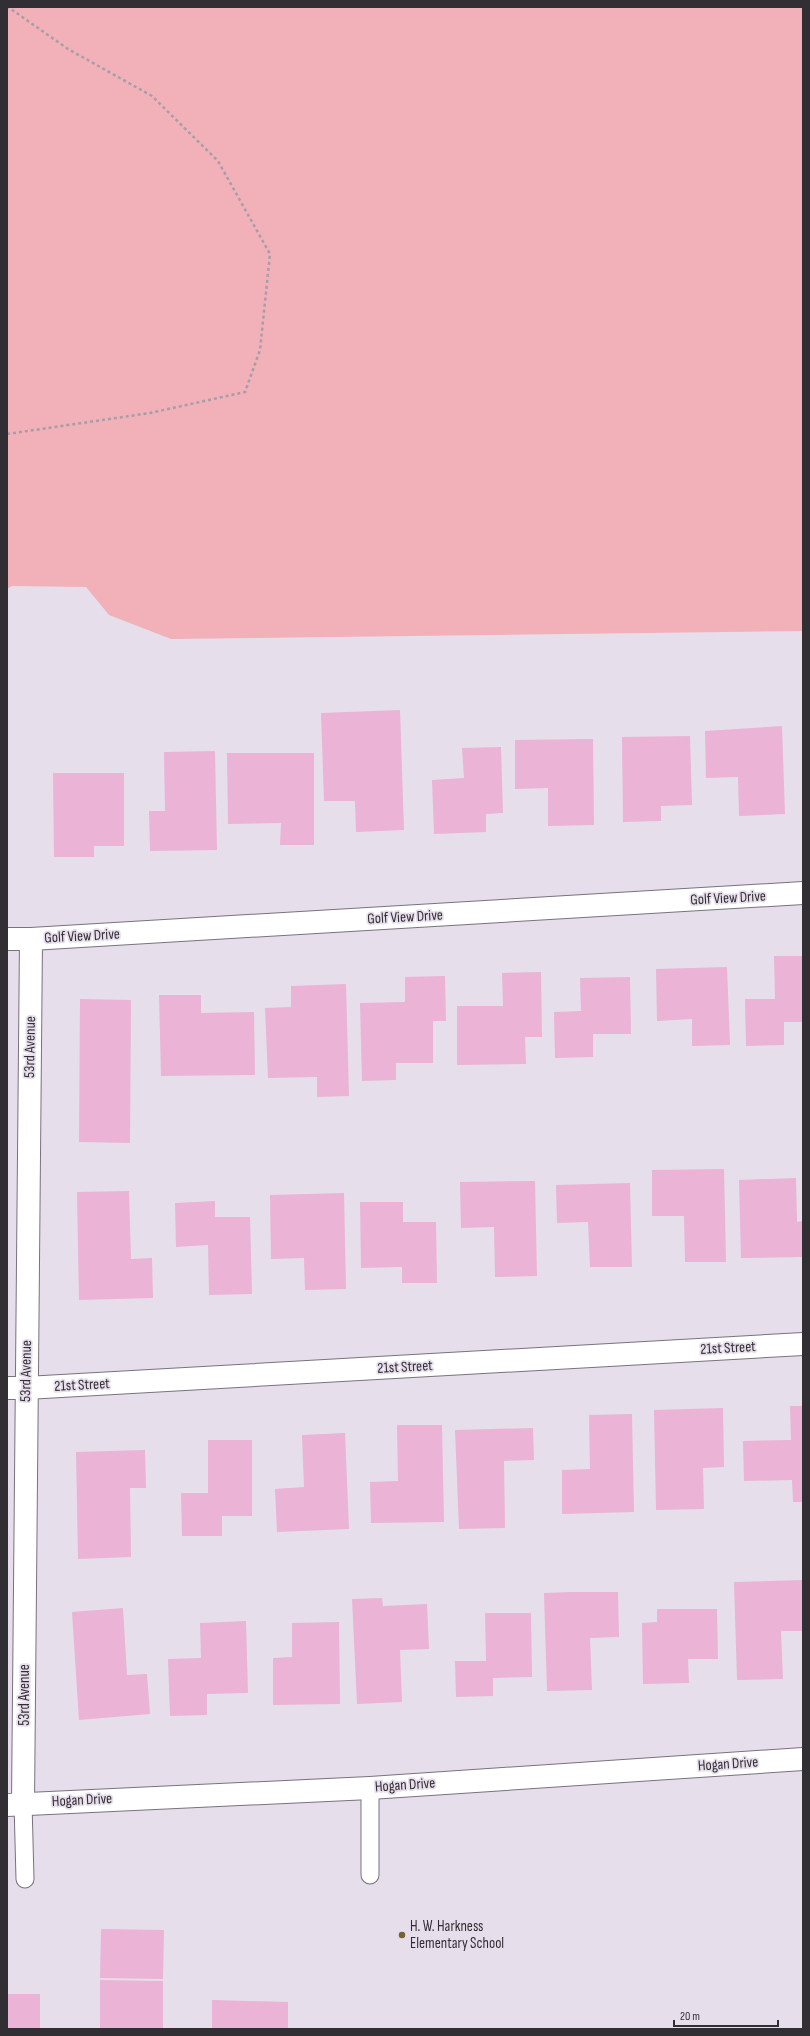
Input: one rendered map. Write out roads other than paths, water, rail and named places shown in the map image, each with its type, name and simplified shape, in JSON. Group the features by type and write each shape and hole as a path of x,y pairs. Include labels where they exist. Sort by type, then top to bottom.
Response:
{"street":[{"name":"Golf View Drive","path":"7,939 31,939 803,893"},
{"name":"53rd Avenue","path":"15,1804 16,1388 31,939"},
{"name":"21st Street","path":"16,1388 803,1344"},
{"name":"Hogan Drive","path":"15,1804 370,1788 803,1759"}],"lane":[{"path":"370,1788 370,1875"},
{"path":"15,1804 25,1879"}],"place":[{"name":"H. W. Harkness Elementary School","path":"402,1935"}]}
